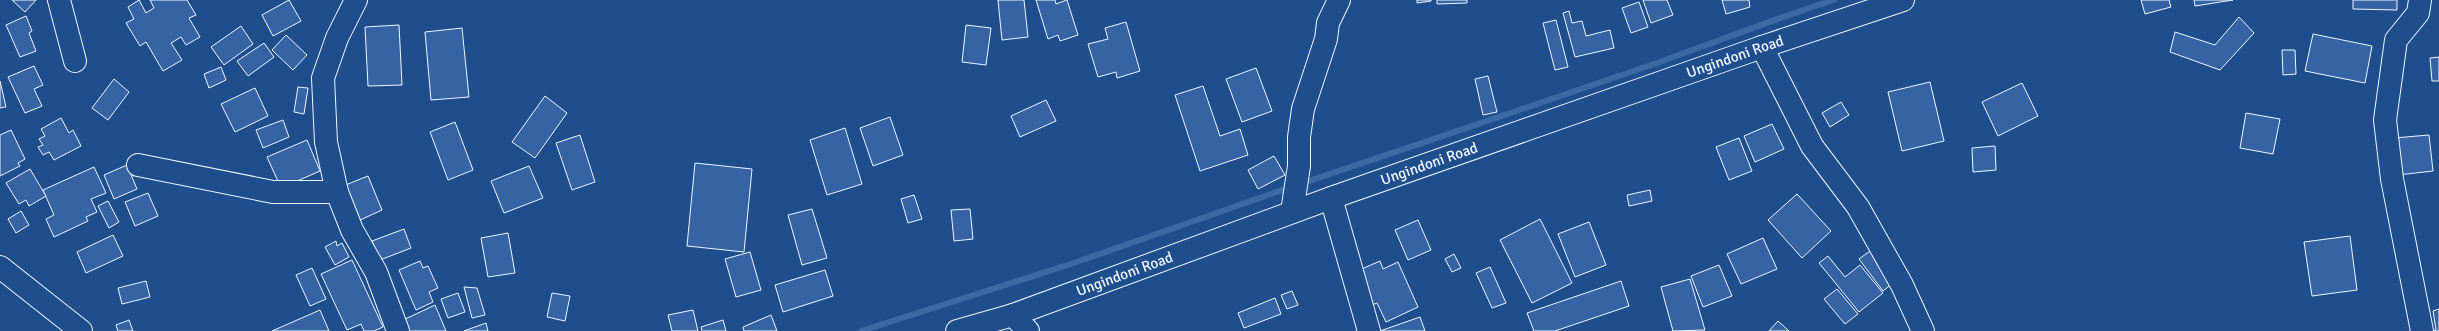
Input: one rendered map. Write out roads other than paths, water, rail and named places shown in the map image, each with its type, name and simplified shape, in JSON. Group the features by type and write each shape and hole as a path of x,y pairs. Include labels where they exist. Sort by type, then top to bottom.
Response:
{"street":[{"path":"59,0 75,61"},
{"path":"355,0 337,38 323,78 326,142 337,192 352,230 376,272 398,331"},
{"path":"1292,212 1299,166 1299,137 1303,109 1326,39 1328,23 1339,0"},
{"path":"2420,0 2418,13 2396,40 2385,120 2392,179 2422,331"},
{"name":"Ungindoni Road","path":"958,331 1013,315 1331,198 1894,1"},
{"path":"1762,47 1812,146 1858,208 1902,285 1923,331"},
{"path":"138,165 273,192 337,192"},
{"path":"1331,198 1369,331"},
{"path":"0,267 81,331"},
{"path":"1013,315 1028,331"}],"waterway":[{"path":"1300,184 1657,63 1834,0"},
{"path":"861,331 1074,263 1291,187"}]}
